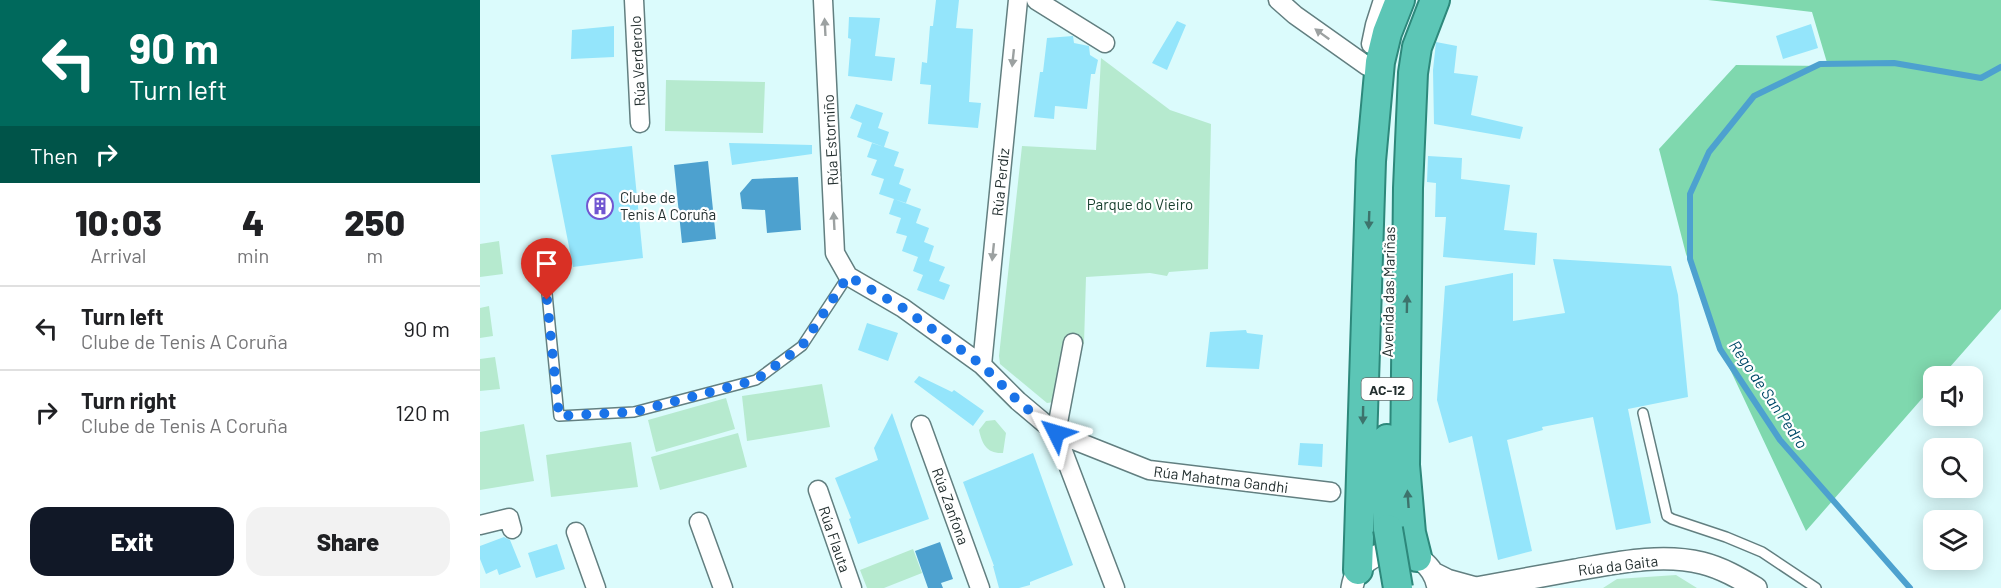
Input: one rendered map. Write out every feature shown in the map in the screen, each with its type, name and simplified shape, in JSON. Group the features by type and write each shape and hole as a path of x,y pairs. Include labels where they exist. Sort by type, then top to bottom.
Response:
{"highway":[{"path":"1355,579 1371,161 1380,62 1400,0"},
{"name":"Avenida das Mariñas","path":"1398,588 1388,529 1387,339 1393,104 1398,26 1405,0"},
{"path":"1429,8 1417,47 1413,73 1408,188 1405,465 1411,533 1430,573"},
{"name":"Avenida das Mariñas","path":"1393,104 1410,37 1429,8"}],"street":[{"name":"Rúa Verderolo","path":"634,0 640,123"},
{"name":"Rúa Estorniño","path":"824,0 835,253 848,276"},
{"name":"Rúa Perdiz","path":"982,365 1018,0"},
{"path":"1036,0 1105,43"},
{"path":"1278,0 1295,15 1367,66"},
{"path":"1371,161 1365,131 1367,66 1375,25 1383,0"},
{"name":"Avenida das Mariñas","path":"1429,8 1446,0"},
{"name":"Rúa Mahatma Gandhi","path":"848,276 903,308 982,365 1018,401 1056,433 1149,470 1331,492"},
{"path":"1073,343 1056,433 1114,588"},
{"name":"Rúa Zanfona","path":"921,424 980,588"},
{"name":"Rúa Flauta","path":"818,490 852,588"},
{"path":"480,525 509,518 512,529"},
{"path":"699,522 723,588"},
{"path":"576,532 596,588"},
{"name":"Rúa da Gaita","path":"1355,579 1367,561 1379,554 1392,551 1404,552 1430,573 1476,588 1648,559 1679,560 1703,564 1732,574 1756,588"}],"lane":[{"path":"543,253 559,416 634,412 756,380 802,346 848,276"},
{"path":"1643,413 1667,516 1762,552 1816,588"}],"green space":[{"path":"1708,0 2001,0 2001,309 1951,366 1923,366 1923,397 1806,531 1729,367 1686,254 1659,149 1736,65 1828,66 1812,12"},
{"name":"Parque do Vieiro","path":"1101,58 1170,110 1211,124 1208,269 1169,272 1167,276 1150,273 1086,277 1084,344 1062,344 1060,394 1055,402 1047,403 1000,364 999,356 1022,146 1096,150"},
{"path":"666,80 765,82 763,133 665,131"},
{"path":"499,241 503,274 480,277 480,244"},
{"path":"489,306 493,336 480,338 480,308"},
{"path":"495,357 500,389 480,391 480,359"},
{"path":"822,384 830,427 747,441 742,396"},
{"path":"726,398 735,429 656,452 648,420"},
{"path":"995,420 1006,433 1003,453 989,450 979,430 986,421"},
{"path":"524,424 534,481 480,490 480,432"},
{"path":"738,433 747,467 660,490 651,457"},
{"path":"631,442 638,487 551,497 546,455"},
{"path":"913,549 922,573 884,588 867,588 860,570"},
{"path":"1676,575 1697,588 1603,588 1617,579"}],"water":[{"path":"708,161 716,239 682,243 674,165"},
{"path":"798,177 801,230 767,233 765,210 742,209 740,193 752,179"},
{"path":"940,542 953,579 941,583 943,588 928,588 915,551"}],"building":[{"path":"936,0 959,0 956,28 973,29 969,102 981,103 978,128 928,124 931,85 920,84 922,62 927,63 930,26 933,26"},
{"path":"849,17 880,18 875,56 895,58 892,81 848,76 851,39 848,38"},
{"path":"1177,21 1186,25 1167,70 1152,63"},
{"path":"1811,24 1818,48 1783,59 1776,36"},
{"path":"614,26 614,57 571,59 572,30"},
{"path":"1073,36 1074,43 1089,46 1090,55 1098,60 1095,74 1091,74 1087,109 1055,106 1054,119 1034,117 1047,38"},
{"path":"1436,42 1457,46 1454,73 1478,76 1471,115 1523,127 1520,139 1434,124 1433,70"},
{"path":"856,104 883,113 878,128 889,132 884,147 857,137 862,123 850,118"},
{"path":"729,143 812,145 812,154 732,165"},
{"path":"872,143 899,152 894,166 904,169 899,184 911,189 906,203 879,194 884,179 871,175 877,160 867,157"},
{"name":"Clube de Tenis A Coruña","path":"632,146 643,258 573,267 551,155"},
{"path":"1428,156 1462,158 1461,179 1510,185 1504,230 1537,233 1535,265 1443,257 1446,217 1435,217 1436,183 1427,182"},
{"path":"894,199 921,209 916,223 929,228 924,242 934,246 929,261 945,267 939,281 950,285 944,300 917,290 923,275 913,271 918,257 902,251 907,236 896,233 901,218 889,214"},
{"path":"1553,259 1671,266 1678,295 1688,397 1628,409 1651,523 1616,530 1593,417 1542,427 1543,430 1507,440 1532,551 1498,560 1472,436 1449,443 1437,400 1445,286 1513,273 1513,321 1565,313"},
{"path":"867,323 898,333 888,361 858,350"},
{"path":"1246,330 1247,333 1263,335 1259,369 1206,367 1210,332"},
{"path":"919,376 952,392 954,390 984,411 973,426 914,382"},
{"path":"892,413 929,519 858,544 849,519 851,518 835,478 878,460 874,448"},
{"path":"1300,443 1323,444 1322,467 1298,465"},
{"path":"1033,453 1073,565 1030,582 1030,585 1019,588 999,588 994,566 963,482"},
{"path":"504,537 510,540 521,567 499,575 497,569 486,574 480,559 480,546"},
{"path":"557,544 565,569 536,578 528,553"}],"waterway":[{"name":"Rego de San Pedro","path":"1910,588 1780,440 1720,349 1690,259 1690,194 1709,152 1754,96 1820,64 1894,63 1981,78 2001,67"}],"place":[{"name":"Clube de Tenis A Coruña","path":"600,206"}],"route":[{"path":"547,300 559,416 634,412 756,380 802,346 848,276 903,308 982,365 1018,401 1056,433"}]}
